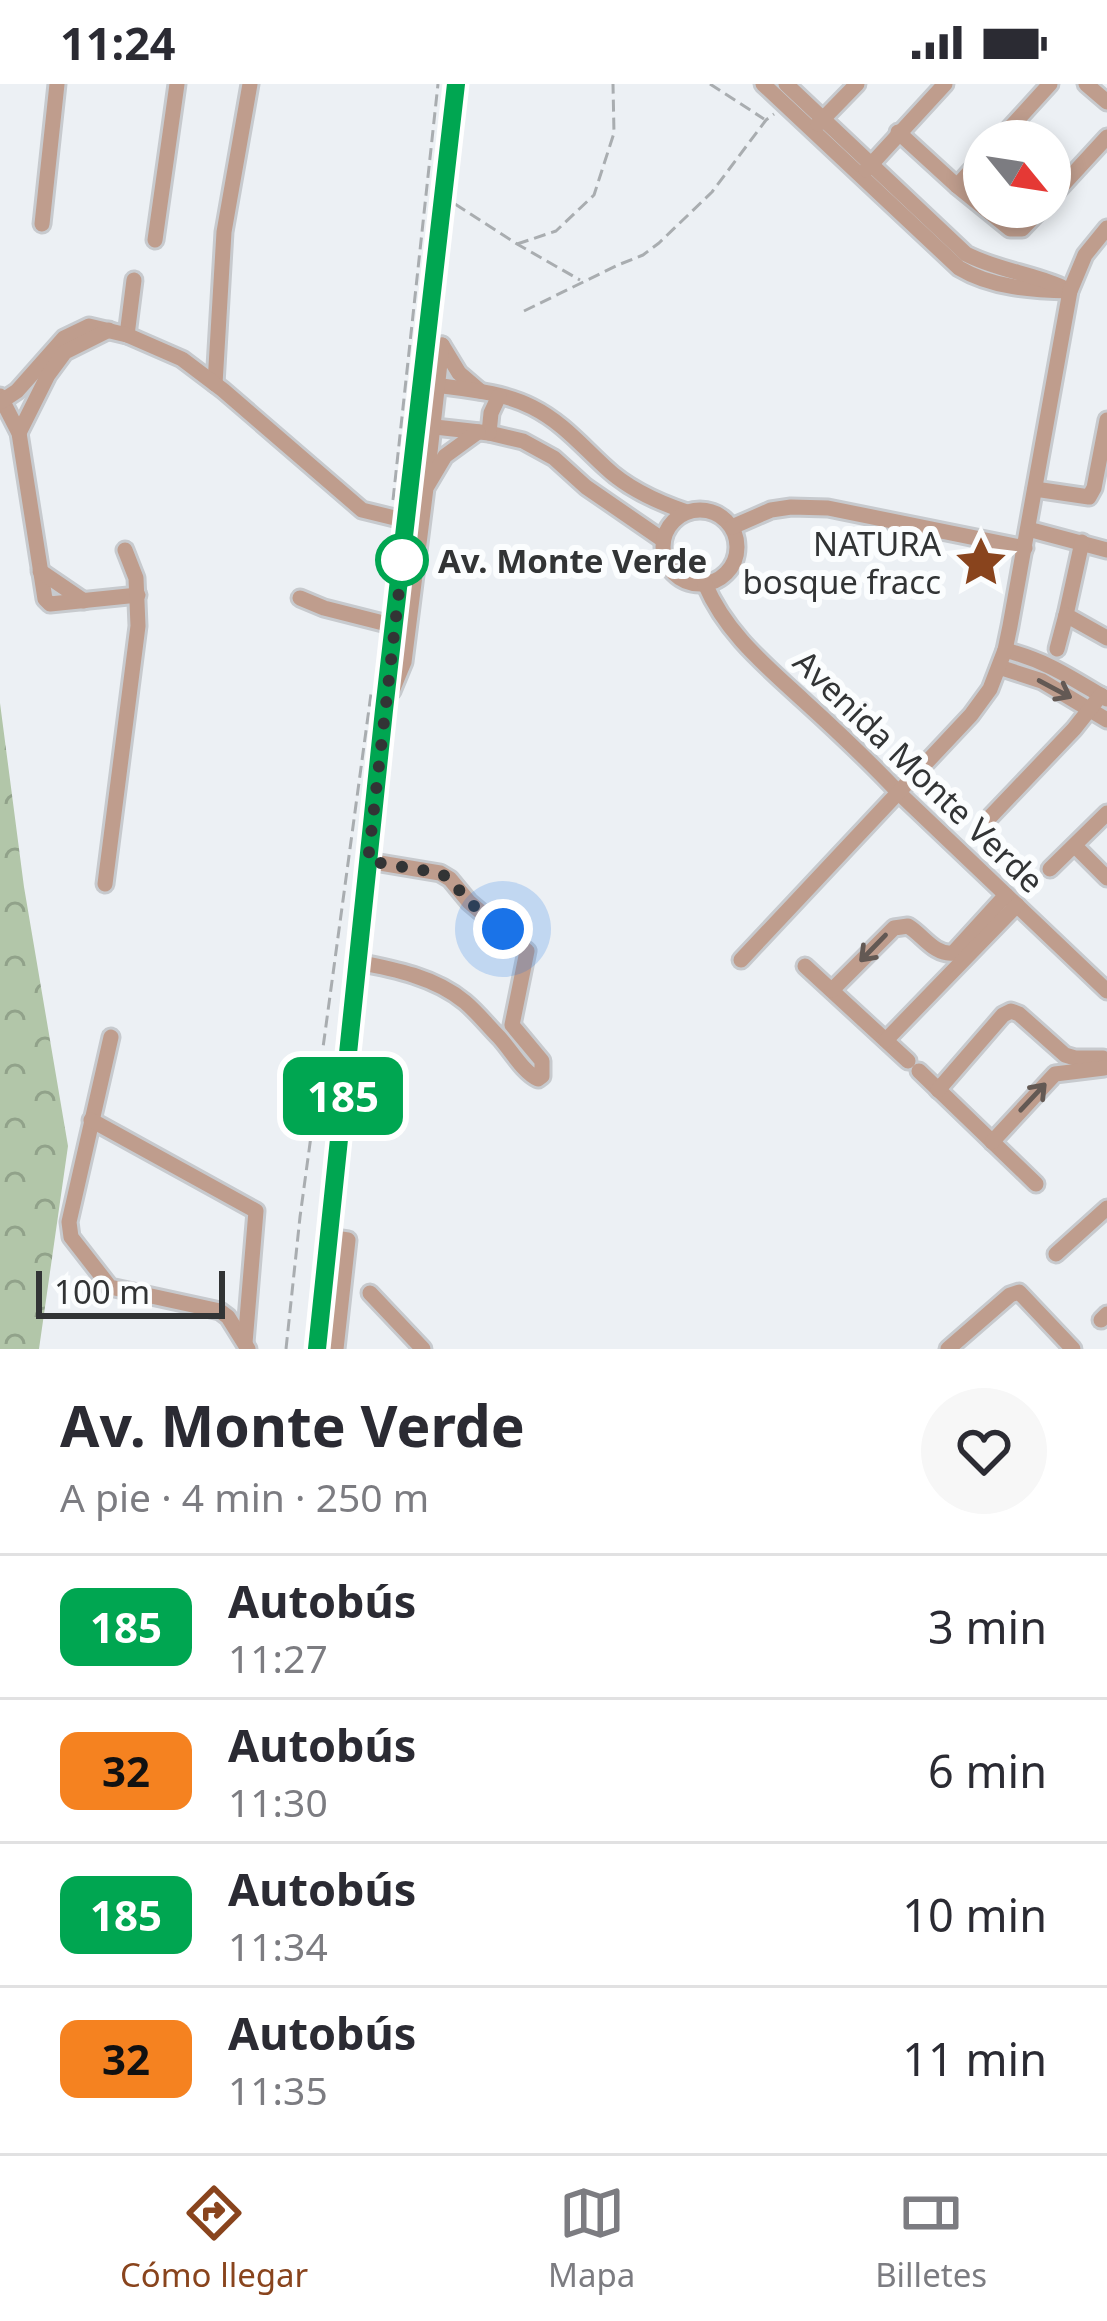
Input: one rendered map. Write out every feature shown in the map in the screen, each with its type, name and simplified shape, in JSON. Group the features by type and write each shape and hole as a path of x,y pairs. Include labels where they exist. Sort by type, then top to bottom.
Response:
{"street":[{"path":"42,224 57,84"},
{"path":"155,240 177,84"},
{"path":"215,384 224,232 250,84"},
{"path":"384,710 404,662 426,488 430,320 456,84"},
{"path":"763,84 785,106 817,125"},
{"path":"786,84 817,125 959,268 996,283 1070,291"},
{"path":"817,125 856,84"},
{"path":"865,171 945,84"},
{"path":"1017,120 1050,84"},
{"path":"1086,84 1107,102"},
{"path":"898,132 963,191"},
{"path":"1071,176 1107,136"},
{"path":"957,186 963,179"},
{"path":"741,960 971,715 990,689 1002,658 1028,529 1070,291 1085,255 1107,228"},
{"path":"127,335 134,280"},
{"path":"430,320 459,373 491,394"},
{"path":"138,595 84,601 40,571 19,433 1,399 16,391 64,338 89,326 127,335 182,359 351,503 399,519"},
{"path":"19,433 65,352 109,330"},
{"path":"429,385 442,345"},
{"path":"429,385 515,399 577,437 604,467 638,491 687,512 709,510 722,516 732,527 737,548 734,562 725,574 706,584 690,583 667,563 663,540 671,523 687,512"},
{"path":"426,488 446,456 483,432 491,394"},
{"path":"316,1349 394,626 399,519 425,426"},
{"path":"425,426 523,441 558,461 586,487 663,540"},
{"path":"1035,489 1093,493 1106,430"},
{"path":"558,461 571,452 577,437"},
{"path":"586,487 604,467"},
{"path":"732,527 772,510 828,508 1024,548"},
{"path":"1028,529 1107,550"},
{"path":"1057,649 1082,542"},
{"path":"105,884 136,652 138,595 125,550"},
{"name":"Avenida Monte Verde","path":"706,584 724,621 748,650 868,759 1107,991"},
{"path":"300,598 394,626"},
{"path":"1066,615 1107,638"},
{"path":"1002,658 1042,681 1100,701"},
{"path":"1100,701 1107,737"},
{"path":"991,816 1100,701"},
{"path":"1050,869 1107,813"},
{"path":"1076,847 1107,878"},
{"path":"357,962 413,975 452,993 518,1058 529,1075 542,1076 542,1061 512,1025 527,951 440,873 368,861"},
{"path":"832,990 894,928 908,926 941,953 953,952 1011,900"},
{"path":"886,1040 1011,900"},
{"path":"805,966 1036,1184"},
{"path":"938,1090 1011,1011 1065,1055 1105,1062"},
{"path":"110,1036 69,1222 70,1237 110,1287 220,1311 246,1347"},
{"path":"992,1142 1055,1075 1105,1062"},
{"path":"91,1120 256,1211 246,1347"},
{"path":"1056,1255 1107,1208"},
{"path":"328,1238 348,1240 336,1349"},
{"path":"370,1292 422,1349"},
{"path":"948,1349 1019,1292 1073,1349"}],"path":[{"path":"399,519 438,84"},
{"path":"517,244 556,231 594,195 614,133 613,84"},
{"path":"710,84 766,120"},
{"path":"524,311 643,256 712,192 766,120 785,106"},
{"path":"443,196 583,282"},
{"path":"286,1349 371,691"}],"green space":[{"path":"0,703 24,887 68,1146 39,1349 0,1349"}],"bus line":[{"name":"185","path":"317,1349 456,84"}],"place":[{"name":"Av. Monte Verde","path":"402,560"},
{"name":"NATURA bosque fracc","path":"981,562"}],"route":[{"path":"402,560 403,556 368,861 440,873 503,929"}]}
